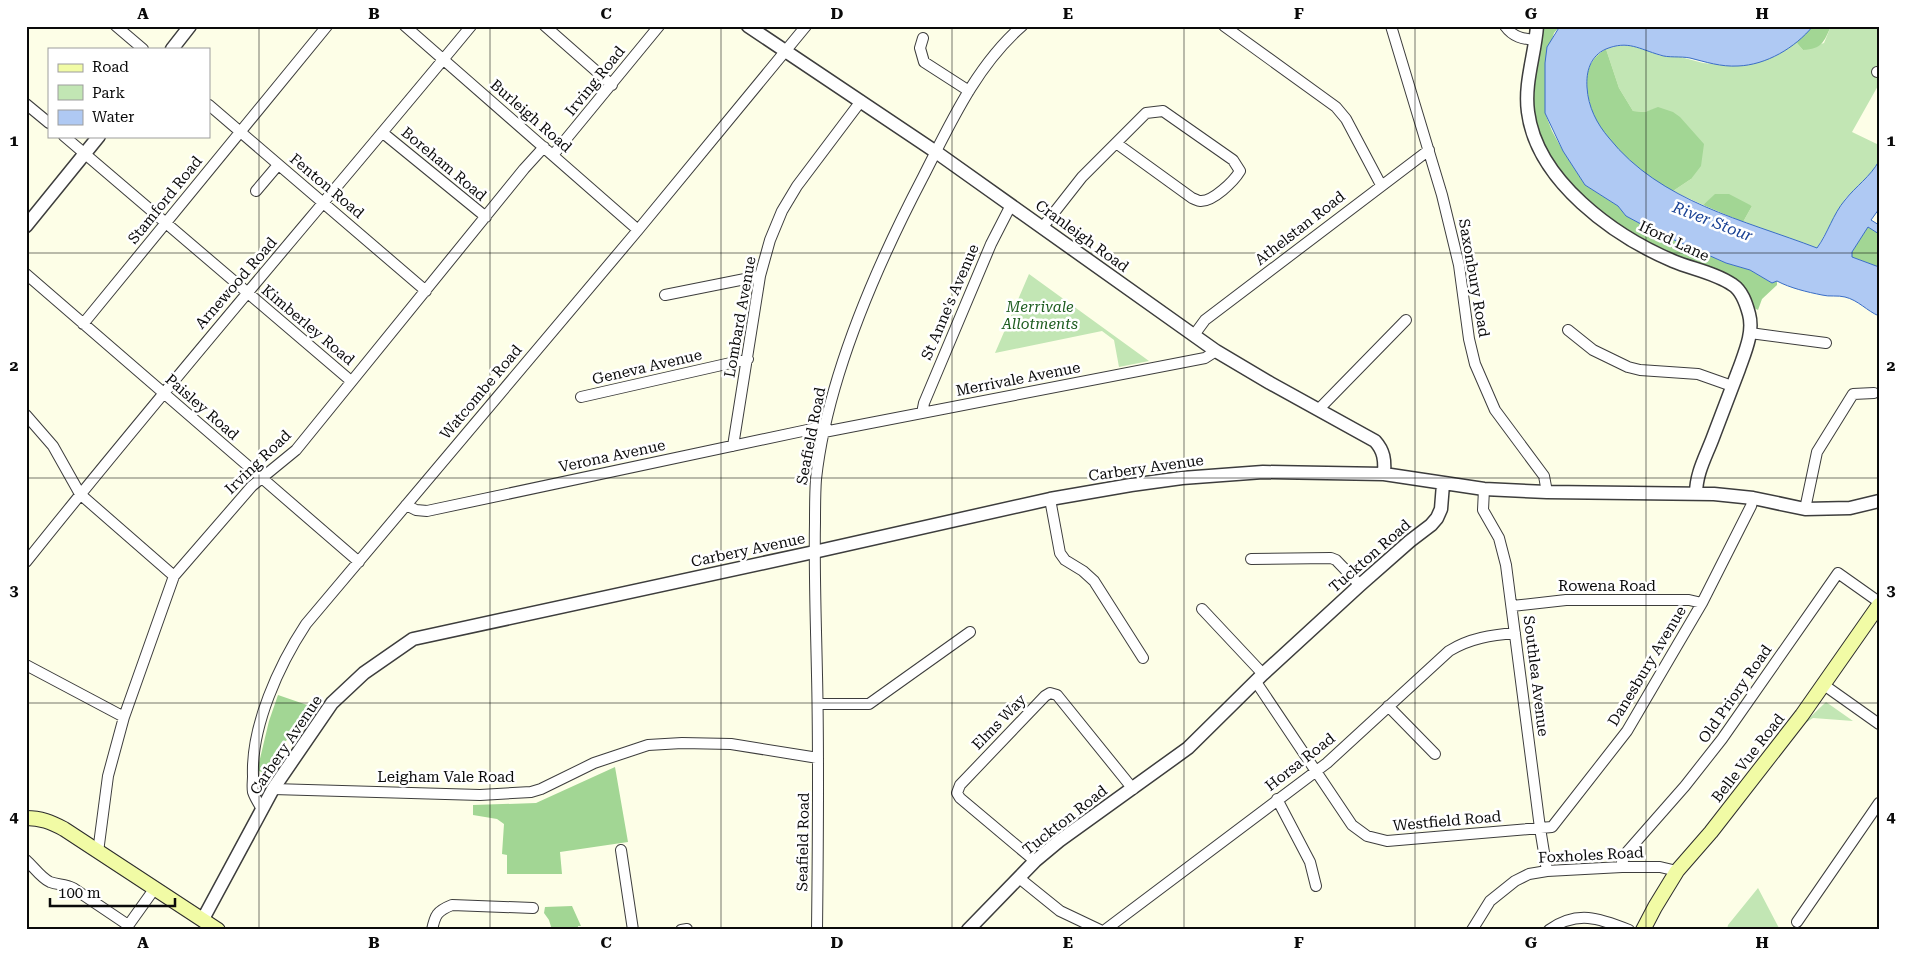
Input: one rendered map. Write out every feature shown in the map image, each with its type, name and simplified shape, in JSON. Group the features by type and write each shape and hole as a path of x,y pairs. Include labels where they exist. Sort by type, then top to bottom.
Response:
{"main road":[{"name":"Belle Vue Road","path":"1643,930 1659,899 1677,871 1717,824 1824,685 1879,604"},
{"path":"26,819 39,818 48,820 64,829 218,930"}],"street":[{"path":"116,26 142,48"},
{"path":"173,48 190,26"},
{"name":"Stamford Road","path":"83,324 327,26"},
{"name":"Burleigh Road","path":"405,26 638,230"},
{"name":"Arnewood Road","path":"26,562 247,293 472,26"},
{"path":"545,26 612,85"},
{"path":"556,36 563,26"},
{"name":"Irving Road","path":"553,155 659,26"},
{"name":"Cranleigh Road","path":"748,26 936,152 1216,351 1375,441 1381,446 1384,453 1384,474"},
{"name":"Watcombe Road","path":"262,809 253,792 252,764 260,725 277,679 292,646 306,624 638,230 806,26"},
{"name":"Seafield Road","path":"817,930 818,704 814,552 816,479 825,429 839,372 875,277 907,207 968,91 1007,40 1022,26"},
{"path":"1224,26 1336,107 1346,118 1381,185"},
{"name":"Saxonbury Road","path":"1391,26 1442,195 1459,262 1469,339 1475,364 1495,410 1544,476 1547,492"},
{"path":"1505,26 1510,33 1519,38 1536,40"},
{"name":"Iford Lane","path":"1537,26 1527,84 1528,115 1532,131 1540,149 1553,171 1570,192 1592,213 1627,237 1673,262 1733,285 1746,304 1750,316 1750,332 1744,354 1698,472 1696,494"},
{"path":"923,38 920,48 924,62 968,91"},
{"name":"Lombard Avenue","path":"734,446 760,276 770,240 782,211 797,186 861,101"},
{"path":"26,104 48,122"},
{"name":"Fenton Road","path":"210,106 426,291"},
{"path":"1042,228 1082,176 1146,113 1163,112 1233,160 1240,171 1234,181 1210,198 1201,201 1192,198 1116,143"},
{"name":"Boreham Road","path":"383,133 486,217"},
{"name":"Kimberley Road","path":"66,138 351,381"},
{"path":"26,226 97,138"},
{"name":"Irving Road","path":"98,852 108,776 124,717 174,576 260,478 296,450 524,168 544,147"},
{"name":"Athelstan Road","path":"1194,335 1205,320 1429,150"},
{"path":"256,192 278,165"},
{"name":"St Anne's Avenue","path":"922,413 924,403 991,244 1011,205"},
{"name":"Paisley Road","path":"26,274 359,562"},
{"path":"665,295 760,276"},
{"path":"1319,409 1406,320"},
{"path":"1568,330 1592,350 1628,367 1640,370 1698,374 1732,386"},
{"path":"1750,332 1826,343"},
{"name":"Merrivale Avenue","path":"825,429 922,413 1205,358 1216,351"},
{"name":"Geneva Avenue","path":"581,397 748,359"},
{"path":"1805,509 1817,452 1853,394 1874,393"},
{"path":"26,415 53,446 80,494 174,576"},
{"name":"Verona Avenue","path":"406,505 416,510 427,511 734,446 825,429"},
{"name":"Carbery Avenue","path":"203,919 273,789 332,703 364,673 413,639 1050,499 1131,485 1222,475 1290,472 1384,474 1443,484"},
{"path":"1443,484 1484,489 1547,492 1696,494 1753,498 1805,509 1850,508 1879,501"},
{"name":"Tuckton Road","path":"968,930 1035,861 1088,819 1132,790 1188,748 1360,584 1437,518 1441,509 1443,484"},
{"name":"Southlea Avenue","path":"1484,489 1483,510 1494,528 1506,565 1547,871"},
{"name":"Danesbury Avenue","path":"1540,828 1552,827 1627,731 1702,603 1751,506 1753,498"},
{"path":"1050,499 1060,553 1065,560 1094,581 1143,658"},
{"path":"1251,560 1331,558 1336,560 1360,584"},
{"name":"Old Priory Road","path":"1622,867 1622,862 1627,852 1685,786 1722,739 1838,573 1879,604"},
{"name":"Rowena Road","path":"1512,606 1566,600 1689,600 1702,603"},
{"name":"Westfield Road","path":"1202,609 1260,678 1316,771 1352,825 1361,833 1387,841 1540,828"},
{"path":"818,704 869,704 970,632"},
{"name":"Horsa Road","path":"1105,930 1316,771 1449,650 1460,644 1488,636 1515,633"},
{"path":"26,665 124,717"},
{"path":"1824,685 1879,724"},
{"name":"Elms Way","path":"1035,861 960,798 957,792 960,785 1045,696 1050,693 1057,695 1132,790"},
{"path":"1388,706 1435,754"},
{"name":"Leigham Vale Road","path":"273,789 480,795 531,792 594,764 640,747 682,743 731,744 818,758"},
{"path":"1277,799 1310,862 1316,886"},
{"path":"1797,922 1879,803"},
{"path":"621,850 633,930"},
{"path":"26,860 44,878 50,882 73,888 126,928 155,888"},
{"name":"Foxholes Road","path":"1472,930 1490,901 1515,880 1529,874 1547,871 1660,866 1677,871"},
{"path":"1019,878 1060,910 1100,930"},
{"path":"432,930 435,917 443,909 452,905 533,908"},
{"path":"1549,930 1566,920 1587,917 1629,930"}],"green space":[{"path":"1537,26 1560,26 1554,33 1545,63 1545,113 1563,151 1585,185 1618,206 1626,216 1654,231 1726,263 1750,270 1772,283 1777,281 1777,285 1762,299 1758,310 1746,304 1740,293 1609,225 1539,149 1527,84"},
{"path":"1813,26 1831,26 1822,44 1803,50 1796,42"},
{"path":"1831,26 1879,26 1879,84 1852,132 1879,145 1879,161 1874,170 1845,199 1817,248 1743,222 1752,206 1716,194 1703,205 1673,191 1691,179 1658,108 1645,112 1633,111 1619,88 1606,49 1634,45 1661,56 1677,56 1703,63 1738,66 1776,56 1796,42 1803,50 1824,43"},
{"path":"1606,49 1619,88 1633,111 1645,112 1658,107 1673,112 1680,117 1704,144 1701,166 1691,179 1673,191 1643,173 1628,161 1604,134 1595,118 1589,102 1588,73 1591,64 1597,56"},
{"path":"1715,194 1729,194 1752,206 1743,222 1703,205"},
{"path":"1868,227 1879,234 1879,267 1852,257 1852,252"},
{"name":"Merrivale Allotments","path":"1029,274 1149,361 1119,367 1114,340 1102,331 995,353"},
{"path":"278,695 310,706 264,773 259,771 258,767 269,721"},
{"path":"1826,702 1853,721 1813,718 1802,725"},
{"path":"615,767 628,842 560,852 562,874 507,874 507,855 502,854 504,824 497,819 473,815 473,805 536,803"},
{"path":"1758,888 1780,930 1727,930 1728,925"},
{"path":"572,906 581,926 578,926 578,930 552,930 549,920 544,913 545,907"}],"water":[{"name":"River Stour","path":"1560,26 1813,26 1789,48 1769,59 1749,65 1726,66 1690,58 1663,56 1627,45 1614,46 1601,52 1590,65 1587,76 1589,101 1597,121 1609,138 1630,160 1653,178 1678,194 1733,218 1817,248 1841,205 1879,161 1879,209 1871,220 1879,225 1879,234 1868,227 1852,252 1852,257 1879,267 1879,316 1845,297 1810,293 1777,281 1772,283 1750,270 1726,263 1654,231 1626,216 1618,206 1585,185 1563,151 1545,113 1545,63 1547,47"}]}
